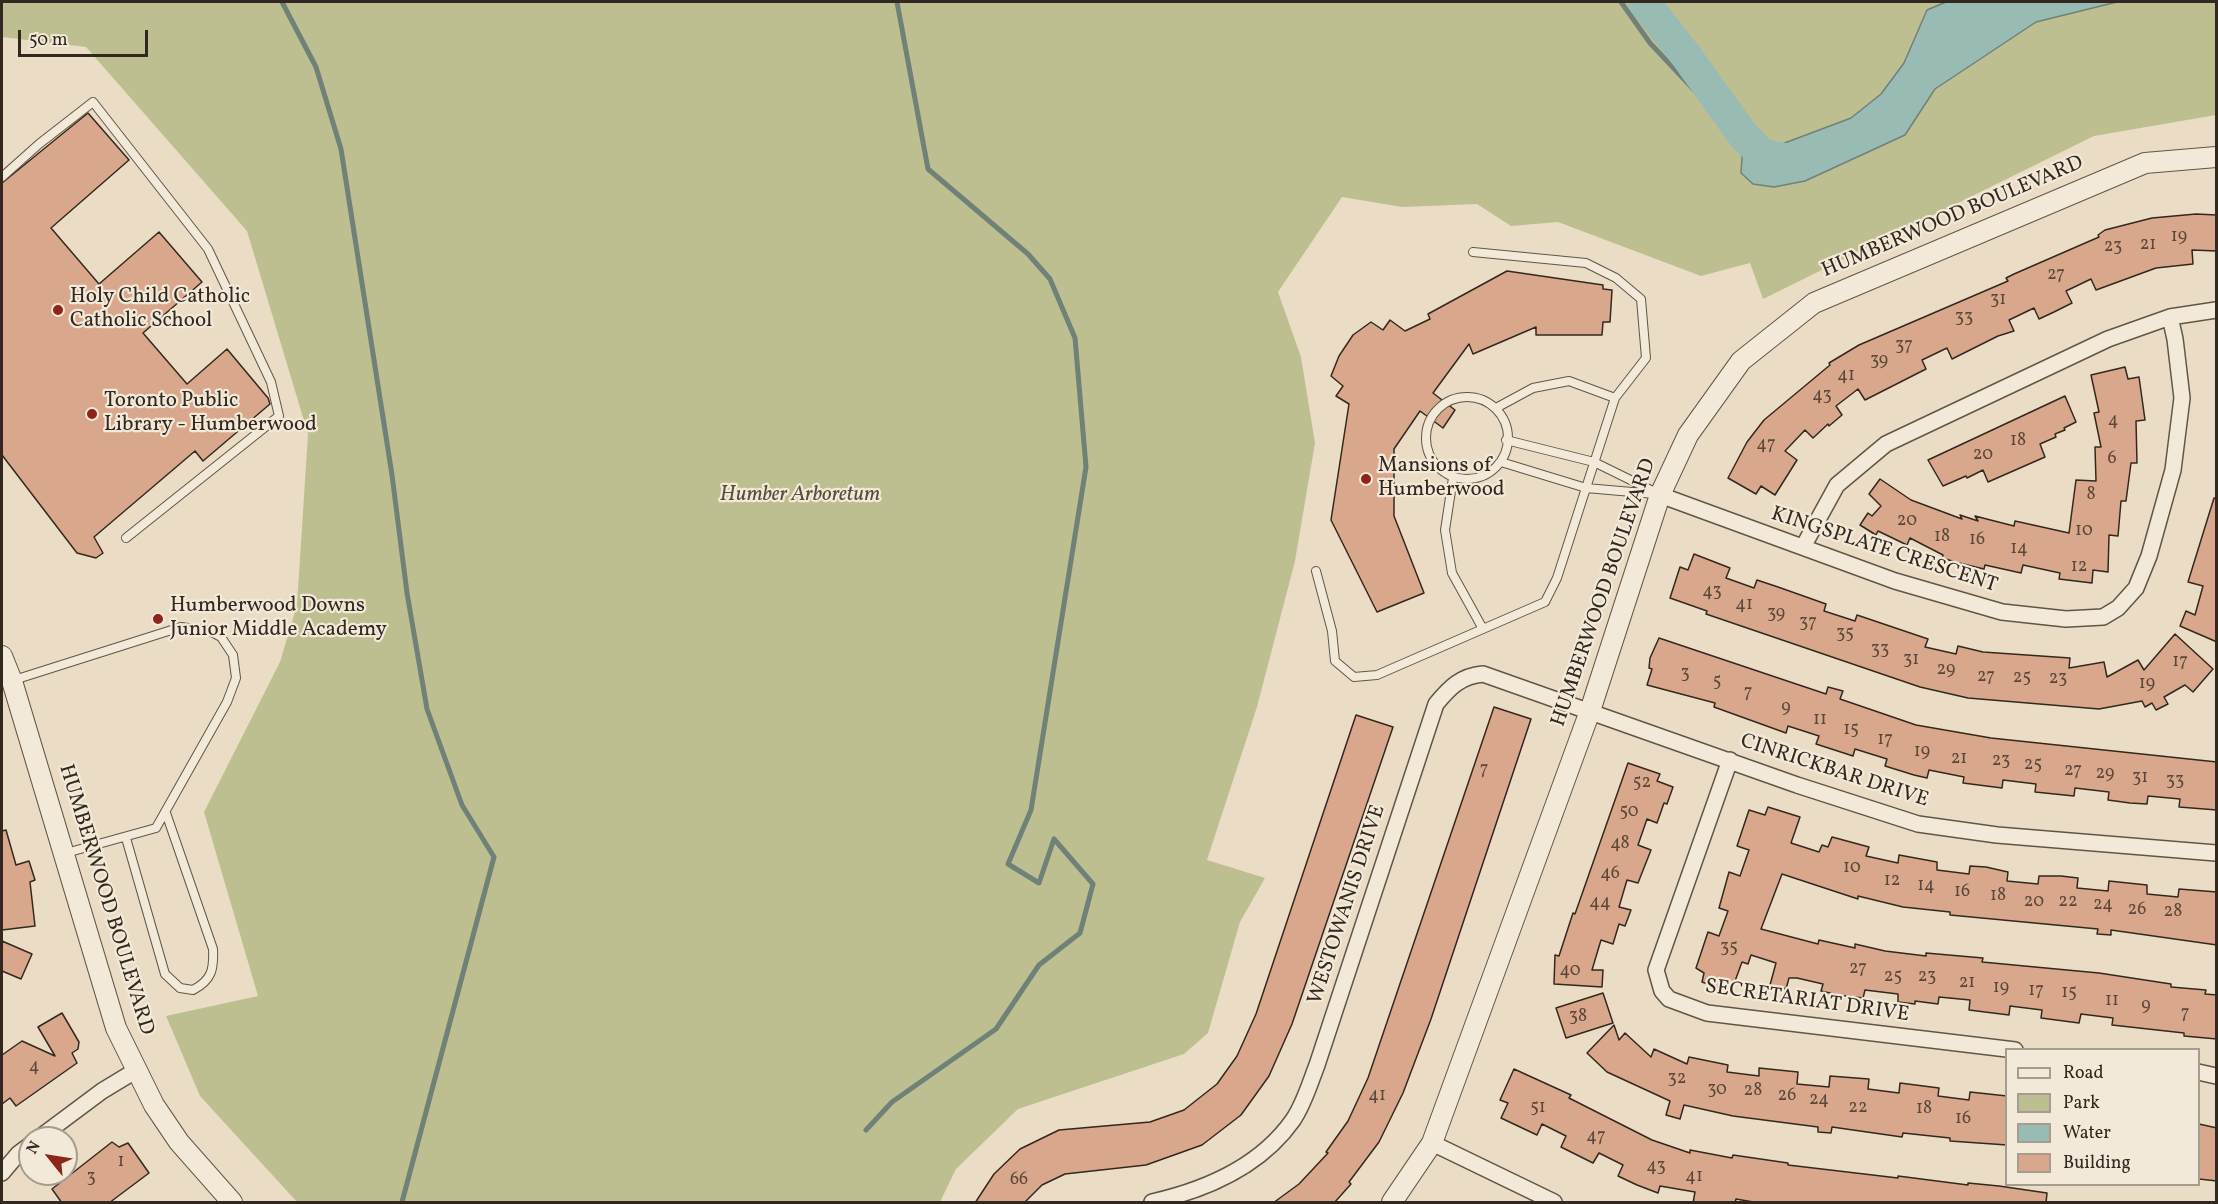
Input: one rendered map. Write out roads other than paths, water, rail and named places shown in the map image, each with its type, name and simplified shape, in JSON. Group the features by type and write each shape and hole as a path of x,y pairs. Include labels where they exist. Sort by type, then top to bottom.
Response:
{"street":[{"name":"HUMBERWOOD BOULEVARD","path":"1392,1203 1432,1143 1590,711 1660,495 1688,435 1741,361 1814,303 2145,163 2217,157"},
{"path":"1803,547 1837,485 1886,444 2108,339 2170,317 2217,310"},
{"name":"KINGSPLATE CRESCENT","path":"1660,495 1895,581 2002,612 2066,619 2103,617 2118,608 2136,588 2149,556 2173,470 2182,398 2170,317"},
{"name":"HUMBERWOOD BOULEVARD","path":"2,656 66,853 116,1028 135,1071 179,1142 232,1203"},
{"name":"WESTOWANIS DRIVE","path":"1152,1203 1192,1193 1233,1173 1257,1156 1294,1119 1317,1065 1436,704 1449,689 1469,676 1483,674 1590,711"},
{"name":"CINRICKBAR DRIVE","path":"1590,711 1797,785 1918,824 1997,835 2217,853"},
{"name":"SECRETARIAT DRIVE","path":"1730,760 1656,970 1662,991 1669,999 1723,1016 2005,1049"},
{"path":"55,1126 102,1091 135,1071"},
{"path":"2200,1072 2217,1076"},
{"path":"1432,1143 1554,1203"},
{"path":"2,1173 18,1154"}],"lane":[{"path":"2,177 39,144 93,102 208,249 271,382 279,416 126,538"},
{"path":"1316,572 1332,631 1335,661 1354,677 1377,675 1545,602 1557,578 1615,398 1646,358 1641,299 1616,278 1586,263 1473,252"},
{"path":"1496,408 1533,388 1569,381 1615,398"},
{"path":"1463,396 1484,399 1496,408 1508,431 1506,440 1501,462 1473,479 1453,478 1430,459 1424,438 1438,407 1463,396"},
{"path":"1506,440 1594,462 1660,495"},
{"path":"1501,462 1586,488 1660,495"},
{"path":"1453,478 1445,530 1452,573 1483,629"},
{"path":"12,681 182,627 210,631 221,637 233,655 236,678 227,702 156,828 66,853"},
{"path":"126,838 165,974 180,988 193,990 209,978 213,968 213,949 166,813"}],"water":[{"path":"1946,2 2117,2 2036,22 1935,89 1905,135 1805,181 1774,187 1753,184 1741,173 1743,142 1774,147 1851,118 1881,94 1904,63 1927,10"}],"waterway":[{"path":"282,2 316,67 341,149 392,475 407,593 427,709 462,805 494,857 402,1202"},
{"path":"866,1130 892,1102 996,1029 1039,965 1080,933 1093,884 1054,839 1039,883 1008,864 1031,810 1086,467 1075,338 1050,279 1028,254 928,169 897,2"},
{"path":"1621,2 1650,43 1743,142"},
{"path":"1644,2 1743,135 1763,155 1789,160"}],"place":[{"name":"Holy Child Catholic Catholic School","path":"58,310"},
{"name":"Toronto Public Library - Humberwood","path":"92,414"},
{"name":"Mansions of Humberwood","path":"1366,479"},
{"name":"Humberwood Downs Junior Middle Academy","path":"158,619"}],"park label":[{"name":"Humber Arboretum","path":"800,496"}]}
